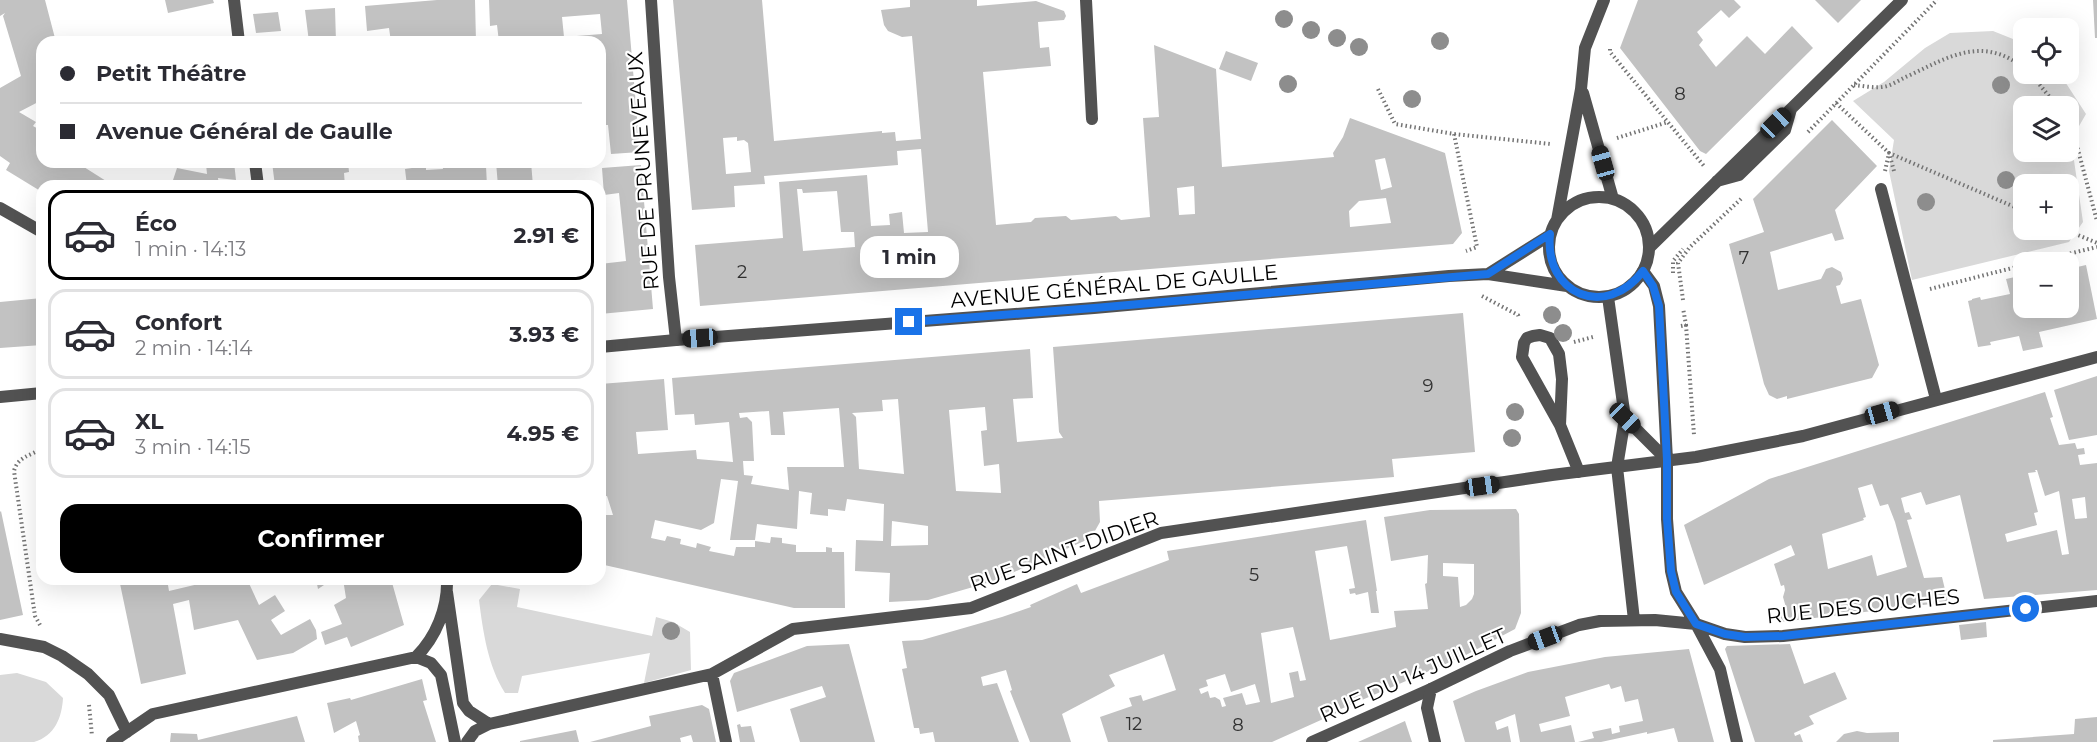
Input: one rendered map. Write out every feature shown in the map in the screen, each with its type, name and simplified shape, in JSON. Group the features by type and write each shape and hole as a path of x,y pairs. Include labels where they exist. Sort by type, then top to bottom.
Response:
{"street":[{"path":"234,0 238,36"},
{"name":"RUE DE PRUNEVEAUX","path":"651,0 669,277 676,340"},
{"path":"1086,0 1092,119"},
{"path":"1556,221 1567,209 1581,201 1597,197 1613,199 1628,207 1639,218 1646,232 1649,248 1643,271 1634,283 1622,291 1608,297 1593,297 1567,286 1557,275 1551,263 1550,234 1556,221 1581,89 1586,48 1604,0"},
{"path":"1649,248 1902,0"},
{"path":"1581,89 1613,199"},
{"path":"1881,189 1936,399"},
{"path":"0,208 36,229"},
{"name":"AVENUE GÉNÉRAL DE GAULLE","path":"1488,274 1550,234"},
{"path":"1643,271 1653,286 1659,306 1671,571 1676,592 1720,669 1737,742"},
{"name":"AVENUE GÉNÉRAL DE GAULLE","path":"606,346 1488,274 1567,286"},
{"path":"1608,297 1625,418 1617,467 1634,620"},
{"path":"1560,425 1559,354 1550,338 1540,335 1527,338 1522,357 1560,425 1579,472"},
{"name":"RUE SAINT-DIDIER","path":"489,724 712,674 793,629 971,608 1161,533 1696,457 1803,436 2097,357"},
{"path":"0,397 36,394"},
{"path":"1625,418 1667,460"},
{"path":"112,742 153,714 416,657 429,644 434,634 447,585"},
{"path":"447,585 463,703 469,711 489,724"},
{"name":"RUE DES OUCHES","path":"1634,620 1696,624 1725,634 1745,637 1783,636 2097,601"},
{"name":"RUE DU 14 JUILLET","path":"1312,742 1510,651 1579,625 1600,621 1634,620"},
{"path":"0,639 44,647 88,674 109,695 127,732"},
{"path":"416,657 431,663 441,675 455,742"},
{"path":"712,674 726,742"},
{"path":"1431,689 1427,708 1435,742"},
{"path":"466,742 475,731 489,724"}],"path":[{"path":"1804,136 1937,0"},
{"path":"1612,43 1610,52 1717,181 1740,201"},
{"path":"1854,85 1885,87 1955,55 1974,51 1992,51 2013,60"},
{"path":"2039,84 2049,96"},
{"path":"1378,89 1395,124 1454,134 1570,146"},
{"path":"1836,103 1889,153 2013,206"},
{"path":"1597,144 1668,122"},
{"path":"1454,134 1477,247 1449,258 1445,277 1518,315 1527,338"},
{"path":"1881,189 1889,153"},
{"path":"2079,154 2097,221"},
{"path":"1696,457 1686,325 1678,263 1690,247 1748,193"},
{"path":"1673,276 1673,261 1708,222"},
{"path":"2079,236 2097,245"},
{"path":"2071,252 2097,245"},
{"path":"1930,289 2013,269"},
{"path":"1677,305 1678,314"},
{"path":"1681,336 1679,325 1686,325"},
{"path":"1555,347 1613,331"},
{"path":"36,451 22,458 16,464 15,471 35,616 42,630"},
{"path":"88,674 89,722 95,742"}],"shaded area":[{"path":"1993,31 2013,39 2013,84 2066,84 2074,96 2013,96 2013,162 2074,162 2076,174 2013,174 2013,240 2070,240 2069,242 2028,252 2013,252 2013,256 1912,280 1889,171 1894,140 1853,101 1884,82 1925,48 1950,33"},
{"path":"2079,103 2086,114 2079,126"},
{"path":"2079,195 2083,222 2079,228"},
{"path":"491,585 498,585 520,589 517,607 652,636 656,617 673,622 690,632 691,670 644,683 650,653 522,676 518,693 505,693 490,660 479,600"},
{"path":"17,673 46,682 63,698 61,712 56,725 41,739 34,742 0,742 0,675"}],"building":[{"path":"0,0 45,0 54,36 36,36 36,103 19,112 36,122 33,126 36,128 36,168 86,168 104,180 36,180 36,188 6,170 10,163 0,156 0,88 21,76 3,16 5,13 0,16"},
{"path":"165,0 213,0 214,3 168,13"},
{"path":"437,0 475,0 476,36 390,36 389,28 367,31 365,6"},
{"path":"489,0 627,0 640,152 611,154 608,125 606,125 606,36 577,36 602,34 600,14 562,17 564,36 498,36 497,25 490,26"},
{"path":"673,0 762,0 774,141 882,131 882,133 895,132 896,141 921,139 912,36 902,37 888,31 884,25 881,10 910,7 910,0 977,0 977,6 1036,1 1064,11 1066,16 1064,20 1038,22 1040,48 1049,47 1051,66 983,72 996,225 1031,222 1035,218 1066,216 1071,220 1116,216 1121,220 1150,217 1143,118 1159,117 1154,45 1216,69 1222,167 1334,157 1333,153 1343,137 1350,118 1445,153 1462,233 1453,244 700,306 695,245 783,238 779,182 867,175 871,226 890,225 889,214 902,212 904,233 928,232 921,149 897,151 898,165 764,176 765,184 734,186 735,207 692,210","holes":["737,137 737,141 744,140 748,143 751,172 726,174 723,138","1385,158 1392,187 1381,190 1375,160","1194,186 1195,214 1179,215 1177,188","797,189 802,189 803,193 837,191 841,232 854,232 855,247 803,251","1386,198 1391,223 1350,227 1349,211 1359,201"]},
{"path":"1638,0 1734,0 1741,7 1729,18 1721,10 1697,32 1703,40 1699,45 1716,67 1747,36 1765,54 1792,26 1813,48 1706,154 1700,151 1620,48"},
{"path":"1815,0 1861,0 1838,23"},
{"path":"2093,0 2097,0 2097,38 2095,38"},
{"path":"335,8 336,36 308,36 305,10"},
{"path":"278,12 281,31 256,33 253,14"},
{"path":"1226,51 1258,63 1251,81 1219,69"},
{"path":"1832,120 1877,166 1835,210 1844,239 1835,241 1832,233 1770,252 1778,290 1821,279 1826,269 1832,267 1841,272 1843,279 1840,285 1836,286 1841,304 1861,299 1879,365 1872,378 1787,399 1787,396 1777,399 1769,395 1764,384 1729,244 1764,232 1753,199"},
{"path":"641,165 653,309 606,313 606,263 626,261 619,193 606,195 606,180 603,180 602,168"},
{"path":"177,168 207,174 206,168 235,168 236,180 218,178 218,180 173,180"},
{"path":"273,168 349,168 349,172 344,173 345,180 274,180"},
{"path":"486,168 487,180 406,180 405,169"},
{"path":"496,168 532,168 532,180 498,180"},
{"path":"2086,265 2097,319 2039,332 2043,347 2023,351 2019,336 1978,347 1968,301 1980,297 1981,300 2010,294 2006,279 2013,277 2013,318 2079,318 2079,267"},
{"path":"36,299 36,345 0,348 0,302"},
{"path":"1463,313 1475,452 1392,459 1394,477 1099,501 1100,522 1091,538 994,581 928,600 889,602 890,573 855,571 856,540 883,541 884,504 847,499 845,511 828,509 828,516 810,514 812,493 799,491 797,529 757,524 755,540 730,540 738,481 721,479 714,523 701,530 655,520 651,538 665,541 667,536 681,539 680,544 696,548 697,543 711,547 709,551 734,556 736,547 755,547 755,541 770,543 771,537 782,538 782,543 796,545 796,552 826,552 826,547 832,548 832,552 844,552 845,608 794,608 606,565 606,515 613,515 606,496 606,384 664,379 668,430 636,432 638,454 696,450 697,459 733,462 729,422 695,425 694,414 675,415 672,378 1030,349 1033,398 1013,399 1017,442 1063,438 1059,432 1053,347","holes":["898,399 904,474 859,469 856,417 852,413 883,411 882,400","985,407 987,430 981,431 984,466 999,464 1001,493 956,491 949,410","839,408 844,467 787,467 789,490 751,484 753,476 744,475 743,461 754,461 752,422 747,417 740,418 739,413 769,411 771,435 785,435 783,412","892,521 928,526 928,545 891,546"]},
{"path":"2097,376 2097,435 2069,440 2054,390"},
{"path":"2045,392 2053,417 2050,418 2059,445 2075,443 2077,449 2084,448 2085,454 2078,455 2080,465 2097,463 2097,590 1984,599 1960,495 1926,505 1921,492 1901,498 1905,513 1909,512 1912,519 1907,520 1924,578 1942,577 1948,602 1781,622 1780,612 1787,611 1783,597 1785,590 1784,585 1781,586 1774,564 1795,555 1791,545 1704,585 1684,525 1769,479","holes":["2035,470 2037,470 2045,496 2059,491 2069,554 2062,555 2057,530 2007,542 2005,534 2037,525 2034,513 2038,512 2028,473 2036,472","1872,484 1880,506 1888,504 1907,567 1877,576 1872,555 1828,569 1822,534 1864,520 1863,518 1866,517 1858,488","2085,497 2087,518 2075,519 2072,499"]},
{"path":"1516,509 1519,514 1521,613 1515,629 1464,656 1341,709 1341,711 1272,742 1108,742 1100,717 1132,706 1129,698 1141,695 1143,701 1176,690 1164,654 1109,675 1115,686 1062,714 1071,742 1030,742 1010,691 1012,690 1006,670 981,677 983,686 997,683 1019,742 935,742 933,732 920,734 919,728 914,728 902,669 907,668 902,641 922,640 1002,617 1031,607 1030,605 1077,584 1081,593 1169,560 1167,551 1366,520 1379,613 1371,613 1368,592 1350,594 1349,589 1355,588 1347,546 1315,551 1330,640 1396,627 1394,611 1428,609 1425,584 1427,583 1428,555 1391,561 1384,517 1430,510","holes":["1443,563 1474,564 1474,594 1466,605 1460,607 1458,577 1443,576","1293,627 1306,680 1300,681 1298,671 1289,673 1294,697 1271,703 1261,633","1225,674 1231,692 1255,684 1260,702 1246,705 1242,693 1223,698 1226,706 1222,707 1220,700 1215,697 1210,698 1208,691 1201,694 1199,689 1208,686 1206,680"]},
{"path":"0,512 23,615 0,620"},
{"path":"120,585 168,585 169,591 194,585 250,585 259,605 275,595 285,611 271,620 281,635 310,619 316,630 317,639 293,653 257,660 238,620 194,630 189,600 173,604 186,674 141,684"},
{"path":"344,585 393,585 404,625 351,647 347,637 325,645 321,632 342,624 334,605 346,598"},
{"path":"1986,622 1987,637 1961,640 1959,625"},
{"path":"849,644 875,742 800,742 790,709 826,697 822,686 737,712 730,681 734,673 807,646"},
{"path":"1790,644 1804,684 1835,672 1847,699 1809,716 1814,724 1794,733 1795,736 1800,734 1803,742 1755,742 1725,649 1727,646"},
{"path":"1689,649 1714,742 1678,742 1674,728 1601,742 1578,742 1594,738 1592,732 1611,728 1612,734 1620,732 1619,726 1643,721 1638,699 1625,702 1621,686 1611,689 1609,684 1565,697 1570,716 1539,724 1541,732 1571,725 1575,742 1520,742 1515,714 1495,722 1497,730 1508,726 1511,742 1465,742 1453,701 1476,691 1528,672 1605,657"},
{"path":"422,679 427,700 423,701 436,742 359,742 358,736 360,735 356,721 334,733 327,703 350,698 351,700"},
{"path":"702,705 709,709 716,742 693,742 691,735 680,738 681,742 590,742 651,726 649,716"},
{"path":"297,716 305,742 170,742 171,733 197,734 198,740"},
{"path":"2097,717 2097,742 1993,742 1993,740 2074,734 2075,719"},
{"path":"1405,721 1412,742 1358,742"},
{"path":"740,724 741,727 751,726 755,742 740,742 737,725"},
{"path":"576,730 579,742 520,742 520,741"},
{"path":"1857,731 1899,732 1899,742 1836,742 1844,734"}],"route":[{"path":"909,322 1488,274 1550,234 1551,263 1557,275 1567,286 1580,293 1593,297 1608,297 1634,283 1643,271 1653,286 1659,306 1662,339 1667,519 1671,571 1676,592 1696,624 1725,634 1745,637 1783,636 2026,609"}]}
